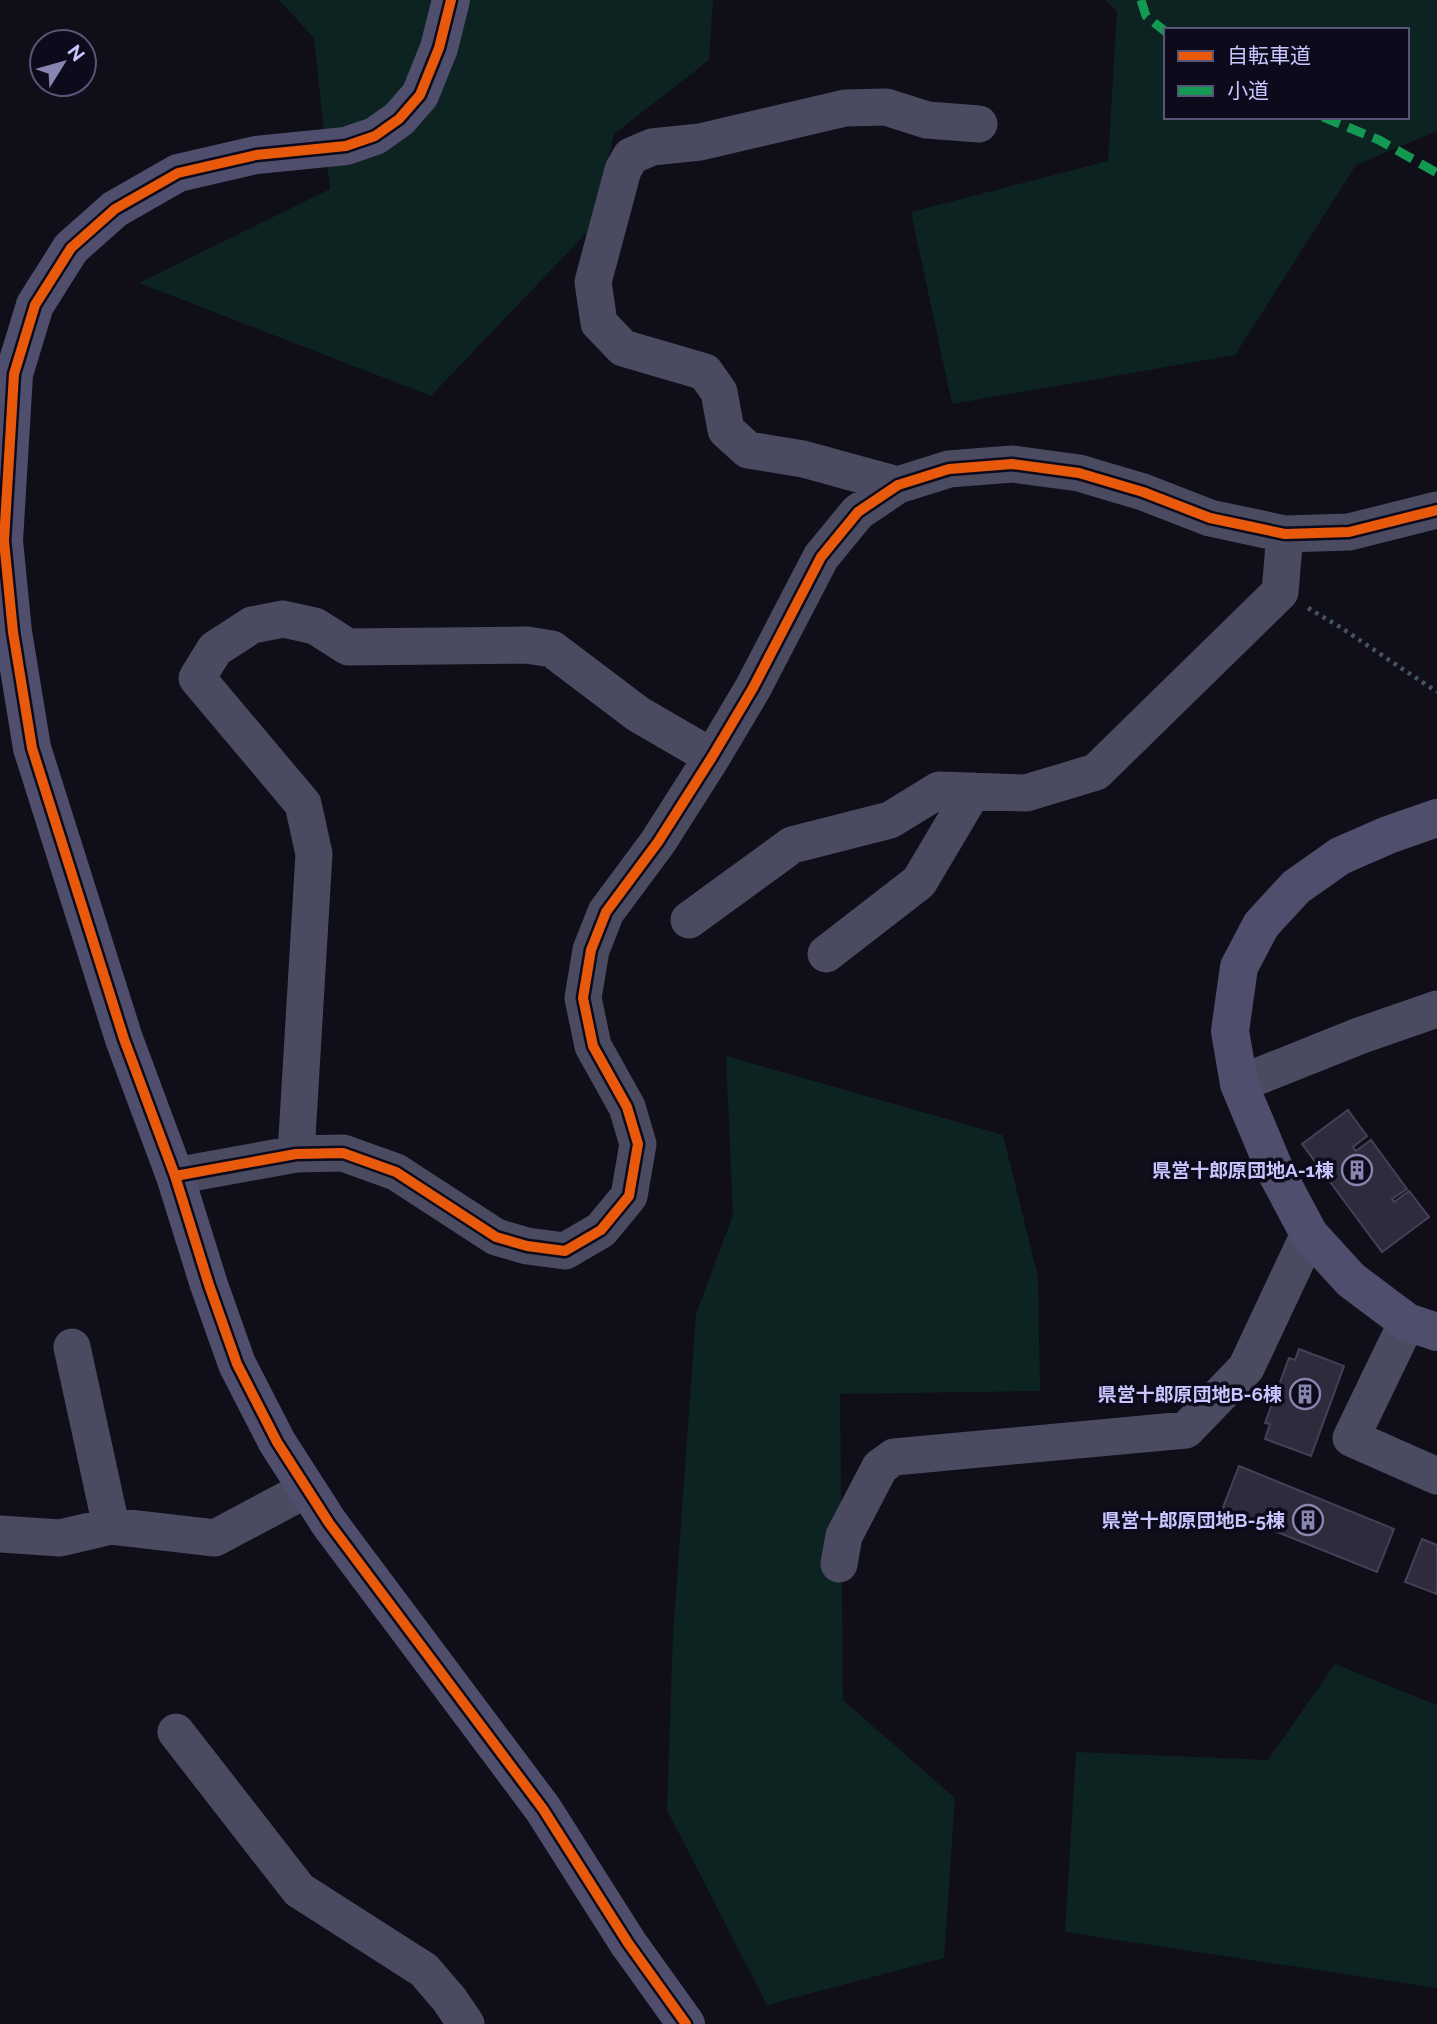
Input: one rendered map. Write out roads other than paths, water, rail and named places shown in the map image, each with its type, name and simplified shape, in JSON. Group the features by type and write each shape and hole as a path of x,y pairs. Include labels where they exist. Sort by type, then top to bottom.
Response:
{"street":[{"path":"451,0 439,48 420,95 399,119 375,136 346,146 256,155 178,173 115,209 71,248 35,305 14,374 4,541 13,632 32,748 124,1039 175,1176 237,1364 277,1442 337,1534 543,1809 628,1942 684,2023"},
{"path":"898,485 803,459 748,450 726,430 719,392 705,372 623,348 598,323 593,282 623,170 631,156 652,147 700,142 845,108 886,107 927,120 979,124"},
{"path":"175,1176 296,1154 343,1153 396,1172 496,1237 527,1246 565,1251 601,1230 629,1196 638,1144 627,1107 593,1046 583,998 591,950 606,912 658,842 712,757 753,688 821,556 858,512 898,485 949,469 1012,464 1079,473 1143,492 1210,518 1285,534 1349,532 1437,510"},
{"path":"689,920 792,845 890,820 939,790 1026,793 1096,772 1280,592 1285,534"},
{"path":"296,1154 314,854 303,804 197,678 215,649 252,625 284,619 315,626 348,647 527,645 552,649 638,714 712,757"},
{"path":"826,954 919,882 973,791"},
{"path":"1437,818 1340,856 1296,887 1261,925 1239,967 1230,1031 1239,1084 1275,1170 1309,1234 1352,1280 1422,1327 1351,1438 1437,1476"},
{"path":"1239,1084 1437,1009"},
{"path":"839,1564 844,1536 880,1467 894,1457 1186,1430 1246,1368 1309,1234"},
{"path":"72,1347 111,1526"},
{"path":"0,1534 60,1538 111,1526 215,1538 307,1489"},
{"path":"176,1732 299,1890 424,1970 466,2024"}],"place":[{"name":"県営十郎原団地A-1棟","path":"1357,1170"},
{"name":"県営十郎原団地B-6棟","path":"1305,1394"},
{"name":"県営十郎原団地B-5棟","path":"1308,1520"}]}
